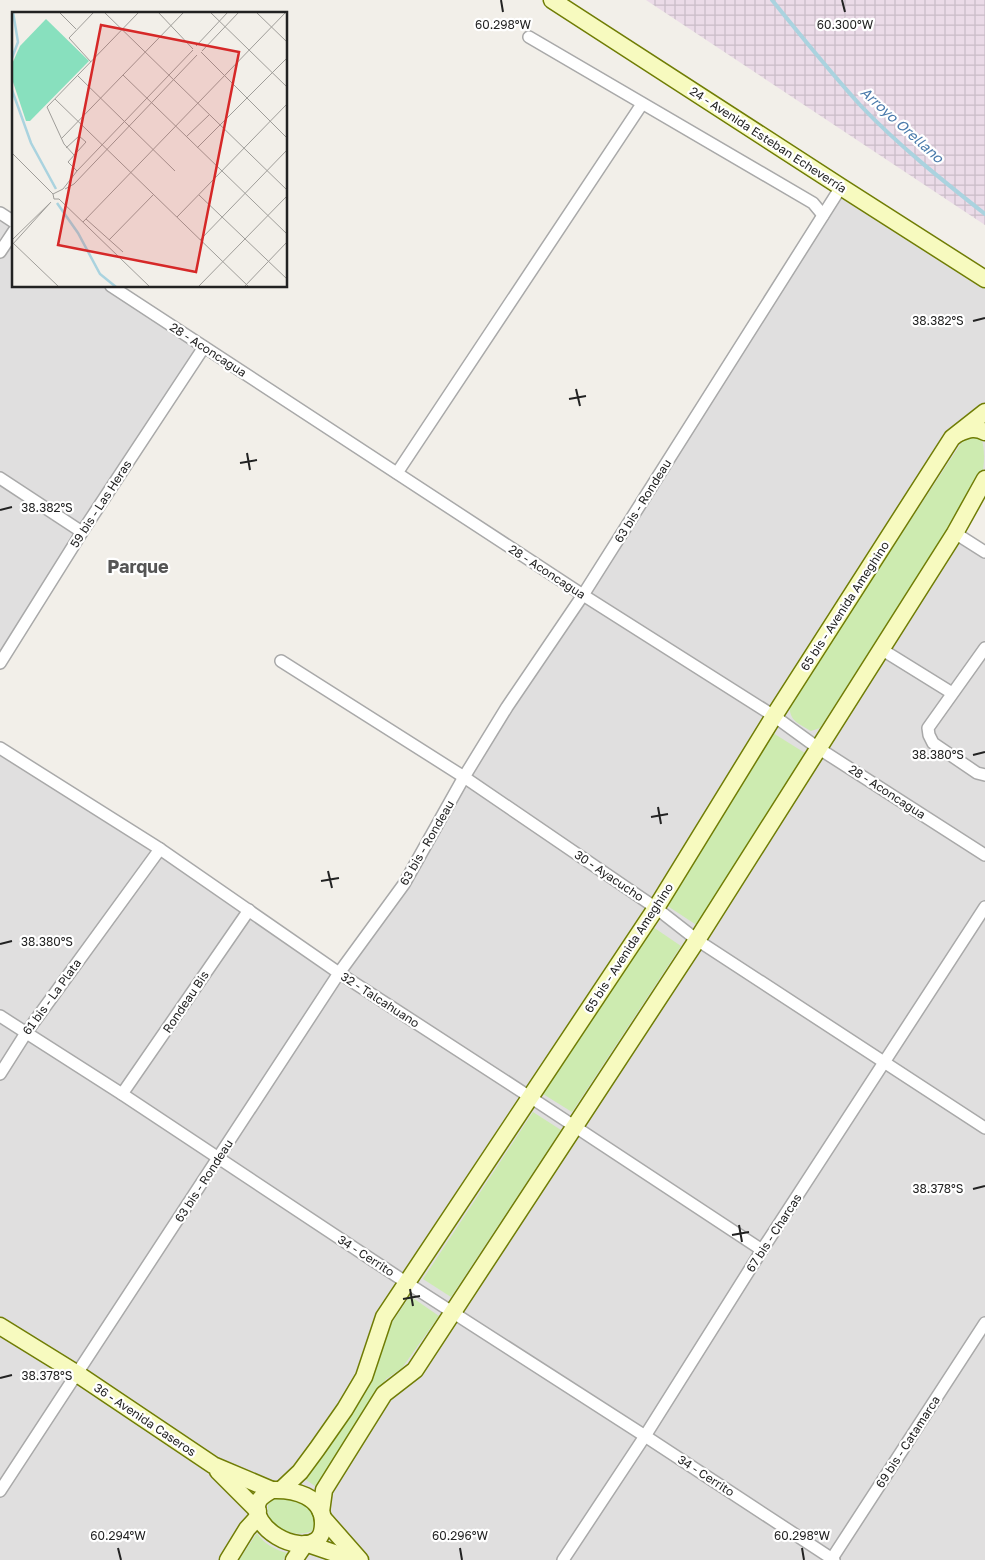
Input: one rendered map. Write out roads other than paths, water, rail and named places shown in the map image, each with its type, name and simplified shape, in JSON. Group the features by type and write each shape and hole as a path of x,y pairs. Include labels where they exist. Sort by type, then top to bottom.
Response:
{"main road":[{"name":"24 - Avenida Esteban Echeverría","path":"552,0 985,279"},
{"name":"65 bis - Avenida Ameghino","path":"277,1489 300,1472 346,1409 364,1377 384,1317 656,908 774,716 952,438 985,412"},
{"path":"958,433 969,429 979,429 985,432"},
{"path":"294,1560 306,1544 316,1542 322,1536 324,1490 384,1394 415,1370 575,1127 697,940 955,533 985,479"},
{"name":"36 - Avenida Caseros","path":"0,1326 76,1374 213,1466 245,1496 258,1514"},
{"name":"36 - Avenida Caseros","path":"213,1466 277,1489"},
{"path":"355,1560 306,1544 292,1543 278,1537 267,1529 258,1514 258,1502 262,1497 277,1489 303,1494 315,1502 322,1515 360,1560"},
{"path":"228,1560 246,1529 258,1514"}],"street":[{"path":"529,37 813,203 823,215"},
{"path":"397,474 642,104"},
{"name":"63 bis - Rondeau","path":"0,1491 339,973 404,884 464,777 507,707 583,595 841,187"},
{"path":"0,214 12,221"},
{"path":"0,252 12,234"},
{"name":"28 - Aconcagua","path":"114,288 397,474 774,716 818,748 985,855"},
{"name":"59 bis - Las Heras","path":"0,663 82,532 204,347"},
{"path":"0,478 82,532"},
{"path":"955,533 985,552"},
{"path":"985,648 928,728 933,743 977,773 985,775"},
{"path":"881,649 952,693"},
{"name":"30 - Ayacucho","path":"281,661 464,777 656,908 697,940 985,1128"},
{"name":"32 - Talcahuano","path":"0,748 160,849 339,973 762,1250"},
{"name":"61 bis - La Plata","path":"0,1074 26,1033 160,849"},
{"name":"67 bis - Charcas","path":"564,1560 645,1436 762,1250 985,907"},
{"name":"Rondeau Bis","path":"122,1094 249,910"},
{"name":"34 - Cerrito","path":"0,1016 122,1094 406,1283 645,1436 833,1560"},
{"name":"69 bis - Catamarca","path":"833,1560 985,1324"}],"waterway":[{"name":"Arroyo Orellano","path":"772,0 861,106 890,135 985,214"}],"district":[{"name":"Parque","path":"138,567"}]}
